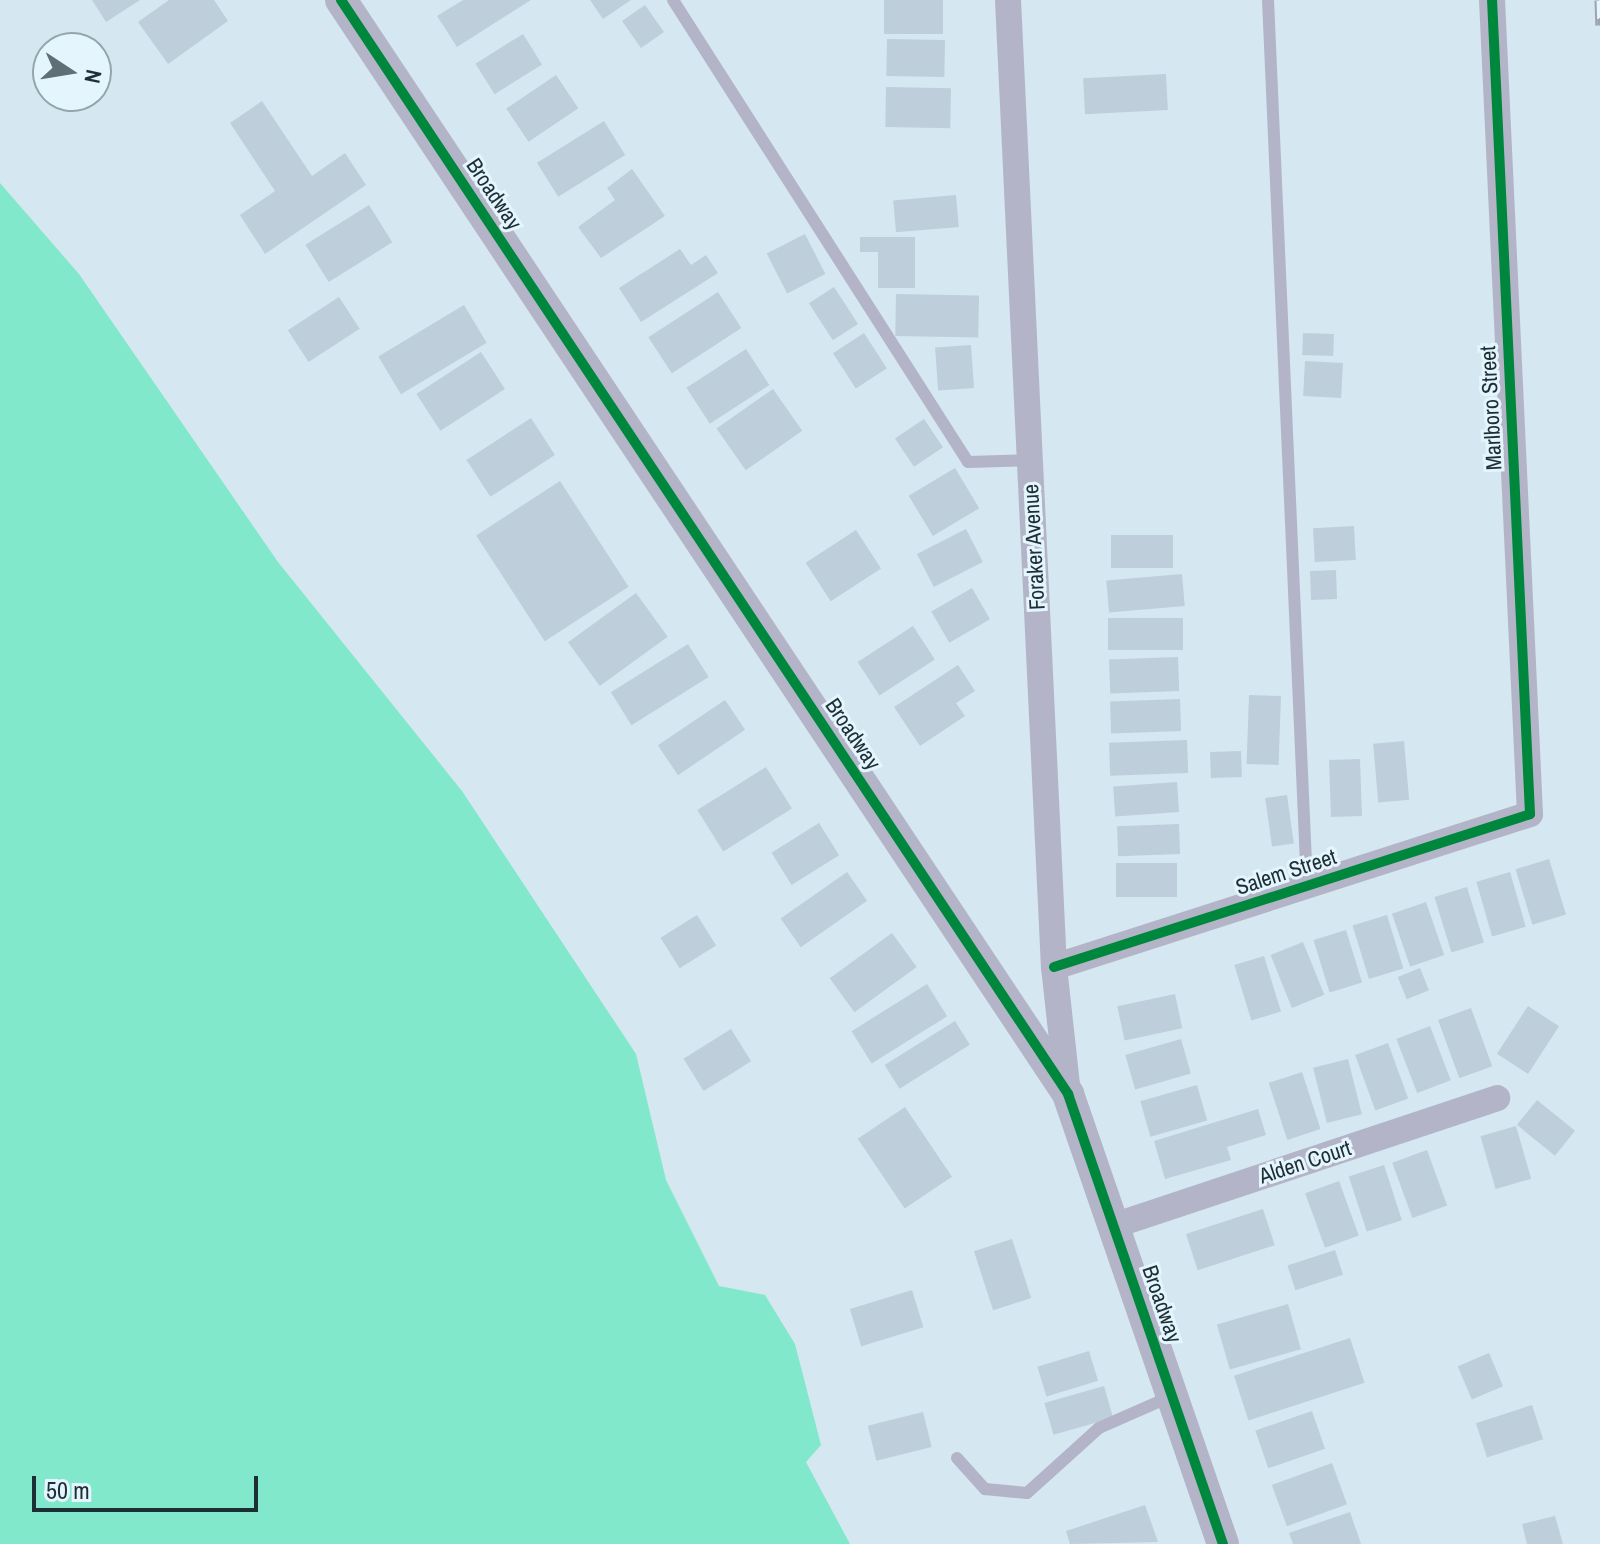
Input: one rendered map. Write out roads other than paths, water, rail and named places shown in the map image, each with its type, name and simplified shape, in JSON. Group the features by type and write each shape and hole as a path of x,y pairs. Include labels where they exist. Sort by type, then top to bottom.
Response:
{"street":[{"name":"Broadway","path":"341,0 1068,1094 1223,1544"},
{"name":"Foraker Avenue","path":"1008,0 1054,967 1068,1094"},
{"name":"Marlboro Street","path":"1492,0 1530,814"},
{"name":"Salem Street","path":"1054,967 1530,814"},
{"name":"Alden Court","path":"1113,1226 1497,1098"}],"lane":[{"path":"673,0 968,462 1030,460"},
{"path":"1268,0 1307,886"},
{"path":"957,1458 985,1489 1027,1493 1099,1428 1172,1396"}],"railway":[{"path":"1599,0 1600,25"}]}
